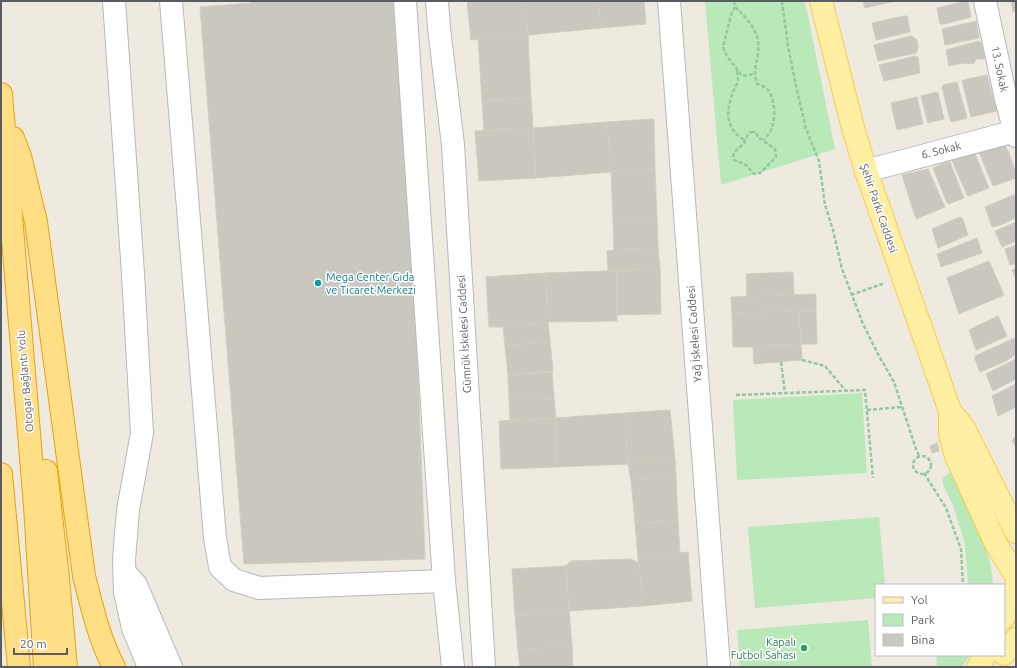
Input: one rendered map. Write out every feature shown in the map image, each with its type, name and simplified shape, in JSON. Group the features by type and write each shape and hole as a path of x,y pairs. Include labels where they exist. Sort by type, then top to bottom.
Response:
{"highway":[{"name":"Otogar Bağlantı Yolu","path":"1,94 35,506 45,667"},
{"path":"3,117 20,156 36,222 84,576 93,612 108,657 114,667"},
{"path":"19,308 35,365 66,667"},
{"path":"1,474 18,667"}],"main road":[{"name":"Şehir Parkı Caddesi","path":"821,1 853,128 866,170 950,411 950,434 956,456 996,544 1016,576"},
{"name":"Şehir Parkı Caddesi","path":"950,411 964,428 1016,532"},
{"path":"1005,615 1016,586"},
{"path":"1005,653 1016,639"},
{"path":"978,667 985,656"},
{"path":"994,667 1002,656"}],"street":[{"path":"114,1 133,274 142,433 128,510 125,592 133,628 149,667"},
{"path":"171,1 215,538 220,567 234,580 260,588 444,580"},
{"path":"405,1 444,580 453,667"},
{"name":"Gümrük İskelesi Caddesi","path":"437,1 453,145 484,667"},
{"name":"Yağ İskelesi Caddesi","path":"668,1 719,667"},
{"name":"13. Sokak","path":"984,1 1015,133"},
{"name":"6. Sokak","path":"866,170 1015,133"},
{"path":"125,572 136,585 171,667"}],"path":[{"path":"734,1 735,7 750,21 755,30 759,44 754,73 757,84 766,88 773,100 775,113 774,123 772,129 764,140"},
{"path":"782,1 788,46 796,86 806,129 819,161 825,205 833,230 842,269 851,295 879,356 894,382 919,456"},
{"path":"735,7 730,16 723,47 727,56 742,76 754,73"},
{"path":"737,70 738,82 732,94 729,108 729,122 732,130 744,140"},
{"path":"751,132 756,132 758,137 775,149 776,156 760,173 754,174 743,163 734,160 733,155 737,148 744,143 744,140 751,132"},
{"path":"851,295 903,278"},
{"path":"802,360 825,366 846,391"},
{"path":"781,362 785,393"},
{"path":"736,395 865,390 873,478"},
{"path":"867,410 902,407"},
{"path":"919,456 925,456 931,462 931,468 924,473 918,473 913,466 915,460 919,456"},
{"path":"924,473 946,508 961,549 963,584"}],"green space":[{"path":"705,1 805,1 835,149 721,185"},
{"path":"862,393 867,473 737,480 733,400"},
{"path":"950,472 978,526 988,555 993,584 968,584 965,544 954,508 943,484 943,478"},
{"path":"879,517 885,584 875,584 875,598 755,608 748,527"},
{"name":"Kapalı Futbol Sahası","path":"868,620 872,667 740,667 737,630"},
{"path":"936,656 969,656 962,667 937,667"}],"building":[{"name":"Mega Center Gıda ve Ticaret Merkezi","path":"251,1 404,1 425,559 244,564 200,7 251,3"},
{"path":"467,1 525,1 528,35 471,40"},
{"path":"525,1 598,1 601,28 528,35"},
{"path":"598,1 644,1 646,24 601,28"},
{"path":"863,1 895,1 865,8"},
{"path":"966,1 968,2 971,17 940,24 937,8"},
{"path":"1011,1 1016,1 1016,11 1013,12"},
{"path":"907,16 910,32 876,40 872,23"},
{"path":"976,21 979,38 945,45 942,29"},
{"path":"528,35 531,98 482,101 478,38"},
{"path":"911,36 917,40 918,47 916,53 878,61 874,45"},
{"path":"979,41 981,43 985,59 976,59 974,63 971,64 962,63 949,66 946,50"},
{"path":"915,56 918,57 920,73 884,81 879,65"},
{"path":"987,75 997,111 971,117 962,81"},
{"path":"957,82 967,118 952,122 950,120 942,87 943,85"},
{"path":"936,92 938,93 944,119 928,123 921,96"},
{"path":"917,97 923,124 897,130 891,103"},
{"path":"531,98 533,128 484,131 482,101"},
{"path":"654,119 655,170 611,172 607,122"},
{"path":"607,122 611,172 536,178 533,128"},
{"path":"533,128 536,178 479,181 475,131"},
{"path":"1005,145 1009,153 1016,178 993,186 979,152"},
{"path":"974,153 989,188 968,196 952,160"},
{"path":"950,162 964,198 949,204 947,203 933,168"},
{"path":"928,169 945,207 916,219 902,175"},
{"path":"655,170 657,218 613,219 611,172"},
{"path":"1016,194 1016,218 992,227 985,207"},
{"path":"960,217 963,219 968,235 938,248 932,229"},
{"path":"657,218 658,248 614,251 613,219"},
{"path":"1016,222 1016,241 1002,247 995,231"},
{"path":"977,238 982,253 941,267 937,254"},
{"path":"1016,245 1016,264 1010,265 1005,249"},
{"path":"658,248 660,268 608,271 607,251"},
{"path":"989,261 1004,295 959,314 947,278"},
{"path":"660,268 661,314 617,315 616,271"},
{"path":"1016,268 1016,279 1012,270"},
{"path":"616,271 617,321 548,322 545,273"},
{"path":"793,272 794,295 747,297 746,274"},
{"path":"545,273 548,322 489,327 486,277"},
{"path":"816,294 816,311 732,313 731,297"},
{"path":"799,311 801,344 733,347 732,313"},
{"path":"799,311 816,311 817,344 801,344"},
{"path":"998,316 1007,336 976,350 969,330"},
{"path":"548,322 550,341 505,346 503,327"},
{"path":"1015,338 1016,354 1006,361 980,372 975,356"},
{"path":"550,341 553,371 508,375 505,346"},
{"path":"801,344 802,360 754,364 753,347"},
{"path":"1016,359 1016,379 993,391 986,374"},
{"path":"552,372 554,398 509,400 508,375"},
{"path":"1016,384 1016,407 998,416 992,396"},
{"path":"554,398 556,418 510,420 509,400"},
{"path":"670,410 675,460 628,464 625,413"},
{"path":"625,413 628,464 556,467 556,418"},
{"path":"556,418 556,467 501,469 499,421"},
{"path":"1016,436 1016,447 1012,440"},
{"path":"937,443 939,451 932,453 930,446"},
{"path":"675,460 676,476 631,480 628,464"},
{"path":"676,476 678,521 635,523 631,480"},
{"path":"678,521 680,553 638,557 635,523"},
{"path":"688,552 692,601 643,606 638,557"},
{"path":"631,559 639,563 643,606 569,611 566,566 571,561"},
{"path":"566,566 569,611 515,615 512,569"},
{"path":"569,611 572,646 518,650 515,615"},
{"path":"572,646 573,667 520,667 518,650"}],"place":[{"name":"Mega Center Gıda ve Ticaret Merkezi","path":"318,283"},
{"name":"Kapalı Futbol Sahası","path":"804,648"}]}
